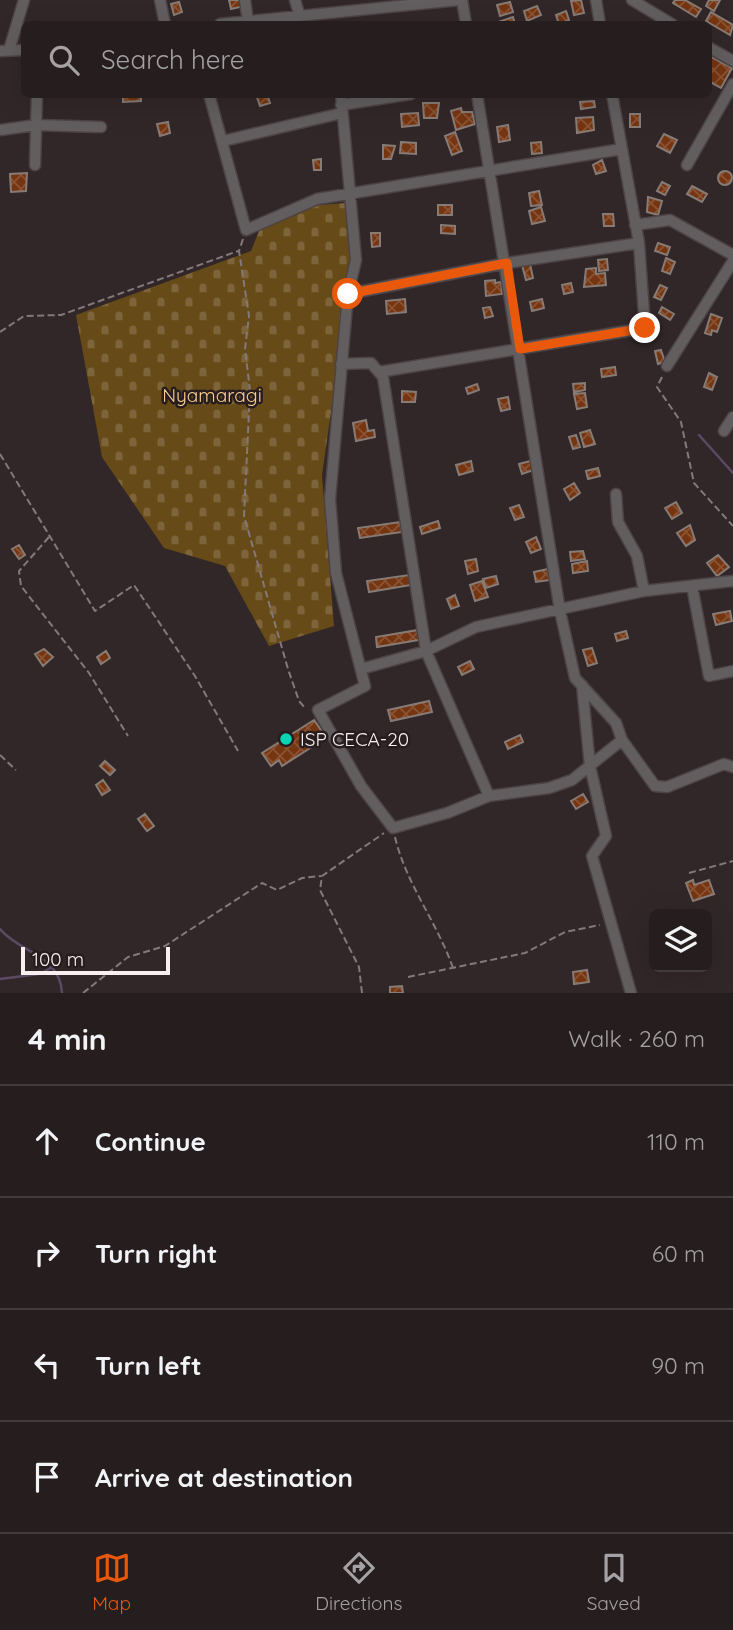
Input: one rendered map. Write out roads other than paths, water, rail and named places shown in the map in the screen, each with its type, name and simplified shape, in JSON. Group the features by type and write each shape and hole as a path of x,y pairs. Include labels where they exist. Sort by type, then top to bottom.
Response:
{"street":[{"path":"4,50 24,0"},
{"path":"160,0 164,21"},
{"path":"245,0 248,21"},
{"path":"295,0 300,17"},
{"path":"339,17 341,0"},
{"path":"258,21 339,17 461,0 465,21"},
{"path":"596,0 600,21"},
{"path":"632,0 667,21"},
{"path":"712,49 733,61"},
{"path":"687,165 733,83"},
{"path":"35,165 37,98"},
{"path":"210,98 246,230 317,199 622,149"},
{"path":"223,141 341,104 383,98"},
{"path":"478,98 507,263 561,611 575,678 616,723 622,740 654,786 667,787 724,764 733,767"},
{"path":"379,372 645,328 639,243 613,98"},
{"path":"341,104 356,260 348,294 330,499 336,572 365,686 327,703 318,710 361,786 393,828 447,813 489,796 549,788 572,780 622,740"},
{"path":"0,130 36,125 101,127"},
{"path":"635,225 670,220 733,255"},
{"path":"348,294 507,263 639,243"},
{"path":"667,366 733,261"},
{"path":"341,364 371,363 383,377 426,651 489,796"},
{"path":"724,431 733,417"},
{"path":"616,494 618,522 637,556 644,592"},
{"path":"361,669 426,651 476,627 644,592 733,581"},
{"path":"692,586 709,676 733,671"},
{"path":"582,685 590,766 606,836 592,856 631,993"}],"waterway":[{"path":"699,435 733,473"},
{"path":"0,929 47,962 60,980 62,993"},
{"path":"0,979 39,974 51,968"}],"place":[{"name":"ISP CECA-20","path":"286,739"}],"park label":[{"name":"Nyamaragi","path":"212,395"}]}
